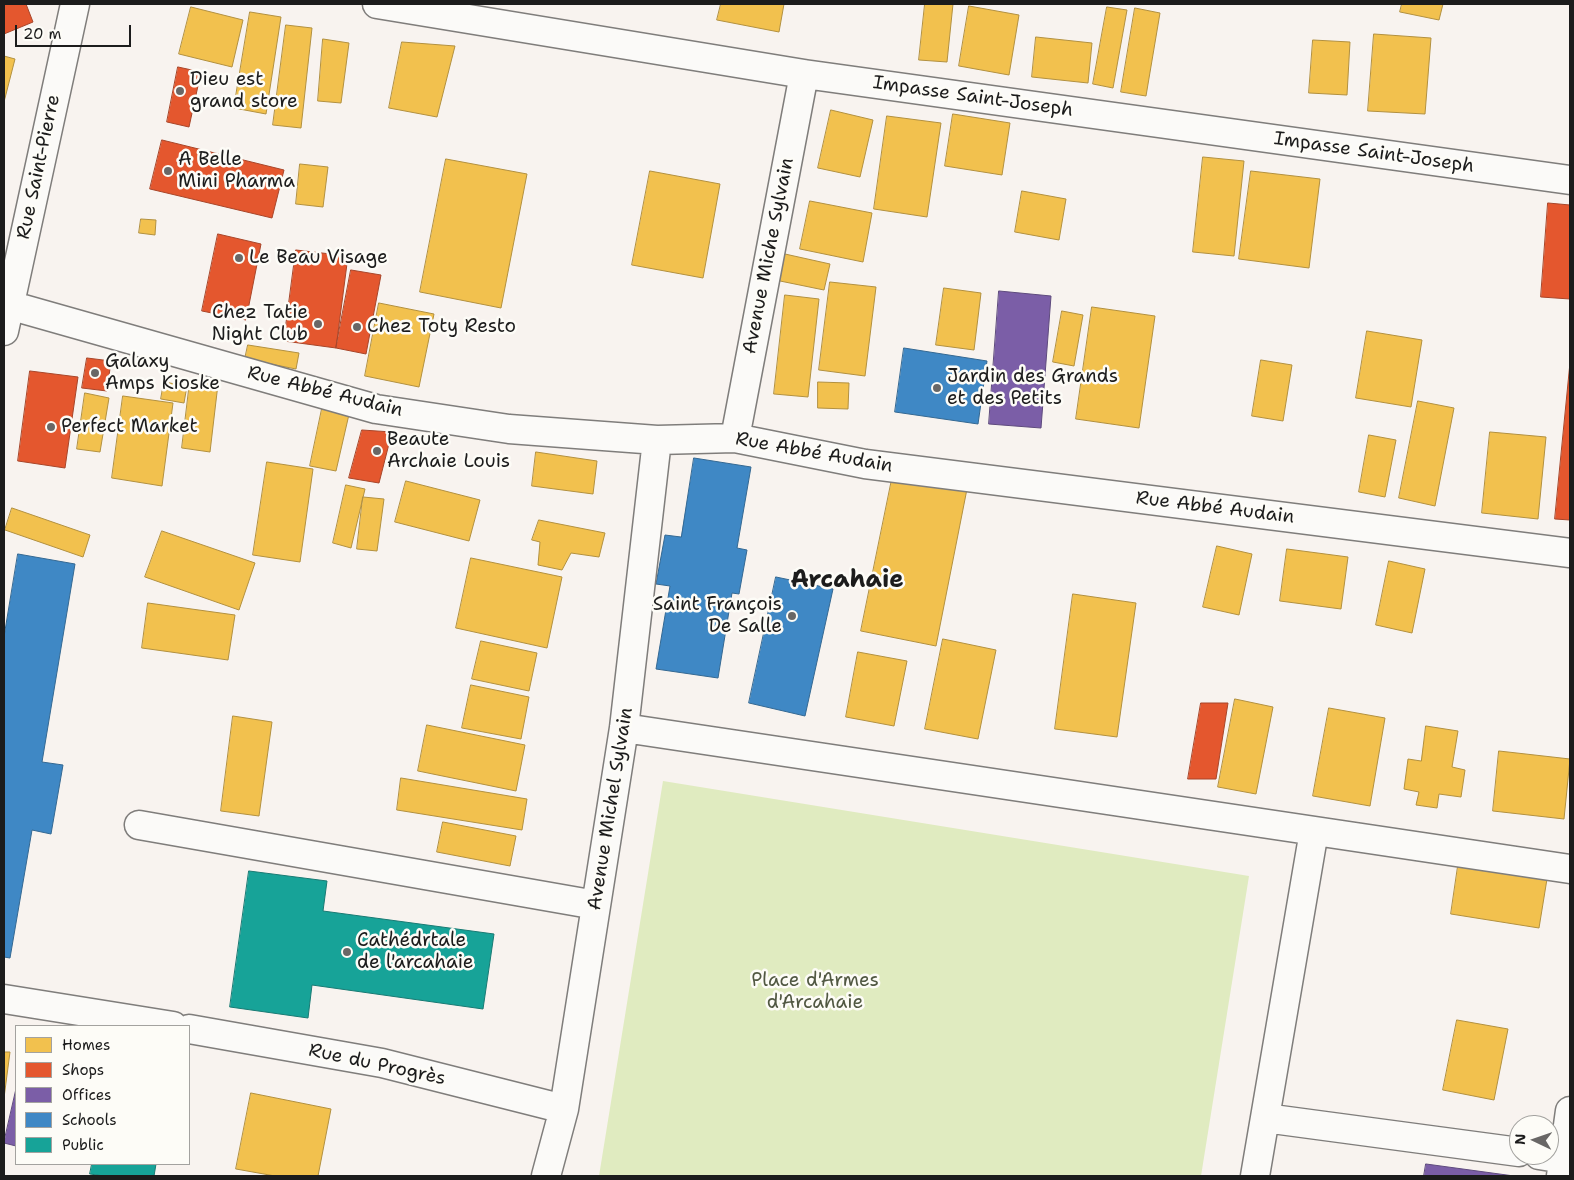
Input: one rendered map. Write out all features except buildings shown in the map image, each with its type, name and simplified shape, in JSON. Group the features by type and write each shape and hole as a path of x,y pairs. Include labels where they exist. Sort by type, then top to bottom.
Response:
{"street":[{"name":"Rue Saint-Pierre","path":"4,331 75,4"},
{"name":"Impasse Saint-Joseph","path":"378,4 804,74 1570,180"},
{"name":"Avenue Miche Sylvain","path":"735,438 804,74"},
{"name":"Rue Abbé Audain","path":"10,304 376,409 509,429 657,440 735,438 865,464 1570,553"},
{"name":"Avenue Michel Sylvain","path":"546,1176 564,1109 624,728 657,440"},
{"path":"624,728 1570,869"},
{"path":"139,825 596,905"},
{"path":"1255,1176 1314,831"},
{"path":"4,998 167,1025"},
{"name":"Rue du Progrès","path":"190,1029 382,1063 564,1109"},
{"path":"1559,1158 1570,1111"},
{"path":"1265,1118 1509,1151"}],"green space":[{"name":"Place d'Armes d'Arcahaie","path":"663,781 1249,876 1201,1176 599,1176"}],"place":[{"name":"Dieu est grand store","path":"180,91"},
{"name":"A Belle Mini Pharma","path":"168,171"},
{"name":"Le Beau Visage","path":"239,258"},
{"name":"Chez Tatie Night Club","path":"318,324"},
{"name":"Chez Toty Resto","path":"357,327"},
{"name":"Galaxy Amps Kioske","path":"95,373"},
{"name":"Jardin des Grands et des Petits","path":"937,388"},
{"name":"Perfect Market","path":"51,427"},
{"name":"Beaute Archaie Louis","path":"377,451"},
{"name":"Saint François De Salle","path":"792,616"},
{"name":"Cathédrtale de l'arcahaie","path":"347,952"}],"district":[{"name":"Arcahaie","path":"847,581"}]}
